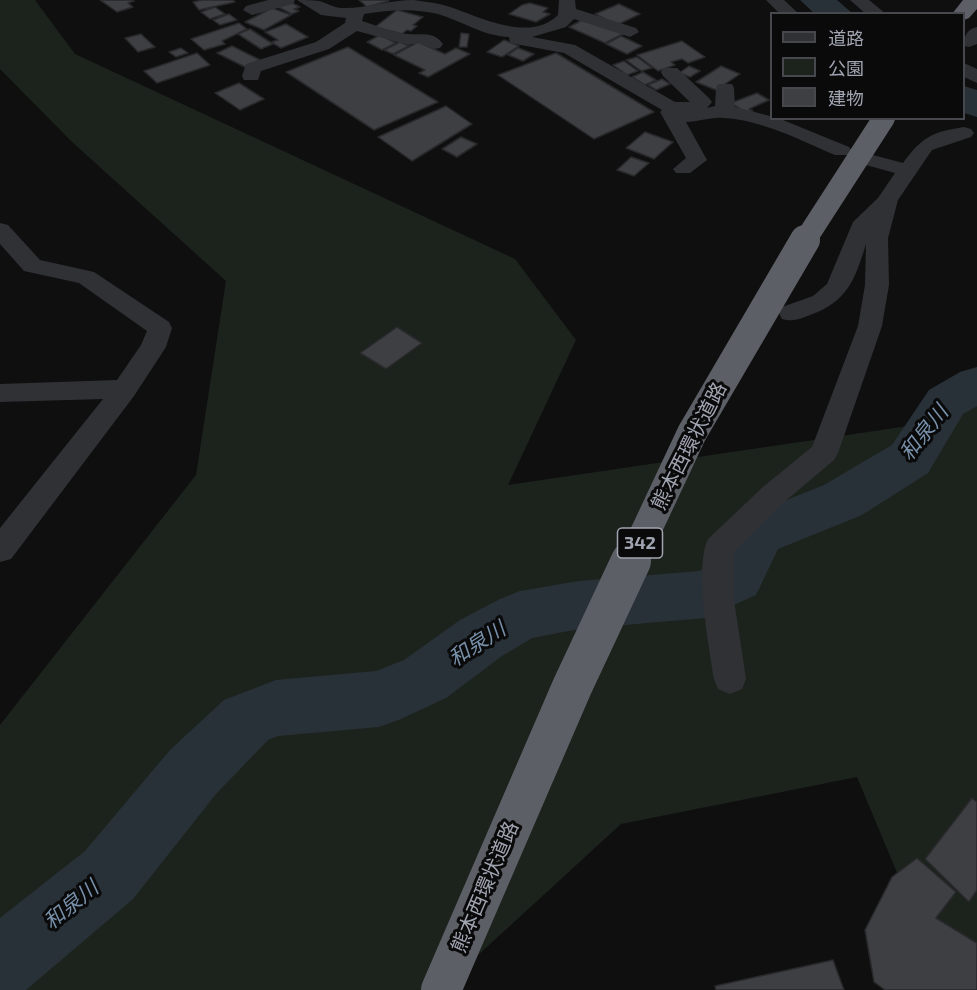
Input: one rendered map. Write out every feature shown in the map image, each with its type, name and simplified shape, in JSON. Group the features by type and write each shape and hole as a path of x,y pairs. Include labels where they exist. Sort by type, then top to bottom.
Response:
{"highway":[{"path":"964,12 974,0"},
{"name":"熊本西環状道路","path":"441,990 572,687 692,433 797,252 883,120"}],"street":[{"path":"252,10 287,0"},
{"path":"305,0 327,11 355,18 408,40 420,37 434,44"},
{"path":"774,0 789,12"},
{"path":"858,0 875,12"},
{"path":"251,76 253,68 335,42 349,32 355,18 399,3 442,10 521,41 569,49 669,109 694,118 725,112 795,131 842,151"},
{"path":"497,32 530,32 560,23 567,6 584,15 630,32"},
{"path":"669,109 696,108 702,102 670,72"},
{"path":"725,87 725,112"},
{"path":"669,109 697,160 682,169"},
{"path":"944,120 970,138"},
{"path":"730,679 719,600 719,548 773,495 824,453 870,326 877,285 877,237 887,200 925,146 951,135 970,138"},
{"path":"873,161 906,170"},
{"path":"791,313 818,303 835,290 859,228 871,212 887,200"},
{"path":"0,231 32,266 86,277 160,328 153,347 125,389 0,549"},
{"path":"0,393 125,389"}],"green space":[{"path":"0,0 35,0 75,54 515,259 576,340 508,485 956,419 977,397 977,990 946,990 857,777 621,824 440,990 0,990 0,725 196,475 226,281 71,141 0,69"}],"building":[{"path":"100,0 134,1 128,3 133,7 117,12"},
{"path":"233,0 235,2 199,10 193,2"},
{"path":"359,0 387,0 389,1 367,7"},
{"path":"290,2 300,7 294,9 299,11 292,14 278,7"},
{"path":"530,3 548,8 543,12 550,14 536,22 509,14 522,5"},
{"path":"619,4 640,14 617,25 595,14"},
{"path":"215,7 225,14 210,19 201,12"},
{"path":"272,8 291,15 264,30 245,22"},
{"path":"397,10 423,17 413,25 417,26 411,31 407,30 402,34 375,27"},
{"path":"229,14 237,20 220,25 213,20"},
{"path":"586,18 623,34 605,43 569,27"},
{"path":"239,23 247,29 222,41 225,44 204,50 191,39"},
{"path":"286,24 308,37 281,48 271,42 278,40 265,32"},
{"path":"250,29 273,44 261,49 238,34"},
{"path":"461,33 469,34 467,47 459,47"},
{"path":"141,34 155,47 138,52 125,38"},
{"path":"380,35 396,43 382,50 367,42"},
{"path":"621,36 642,46 627,54 606,44"},
{"path":"504,40 519,46 502,57 487,52"},
{"path":"682,41 705,57 688,63 682,59 671,62 675,65 658,71 637,55"},
{"path":"400,42 409,46 393,54 384,50"},
{"path":"418,42 445,54 456,48 470,54 428,77 419,73 425,70 394,55"},
{"path":"232,46 260,60 245,67 217,53"},
{"path":"348,47 438,102 374,130 286,72"},
{"path":"181,48 188,53 176,57 169,52"},
{"path":"518,48 534,54 523,61 508,55"},
{"path":"197,53 210,65 157,83 144,71"},
{"path":"556,53 654,112 594,139 498,75"},
{"path":"637,57 652,68 641,71 626,60"},
{"path":"624,61 638,71 627,75 613,65"},
{"path":"689,66 700,71 690,77 679,73"},
{"path":"721,66 740,74 716,90 696,82"},
{"path":"643,72 656,80 645,85 632,77"},
{"path":"662,79 670,84 656,90 648,85"},
{"path":"239,83 264,99 240,110 215,93"},
{"path":"757,93 769,100 749,109 753,111 748,114 731,103"},
{"path":"446,106 472,124 412,161 378,137"},
{"path":"645,132 673,142 654,159 626,148"},
{"path":"461,137 477,144 457,157 442,149"},
{"path":"631,157 649,163 634,176 617,170"},
{"path":"397,327 422,343 386,369 360,353"},
{"path":"972,798 977,802 977,890 969,902 925,859"},
{"path":"917,858 956,892 936,918 977,943 977,990 885,990 874,982 865,930 892,877"},
{"path":"833,960 844,990 716,990 715,986"}],"waterway":[{"path":"816,0 834,12"},
{"path":"965,98 977,106"},
{"name":"和泉川","path":"0,964 109,875 193,772 246,720 276,708 379,699 425,679 481,638 520,616 579,605 705,594 736,579 758,534 843,500 910,459 946,402 977,384"}]}
